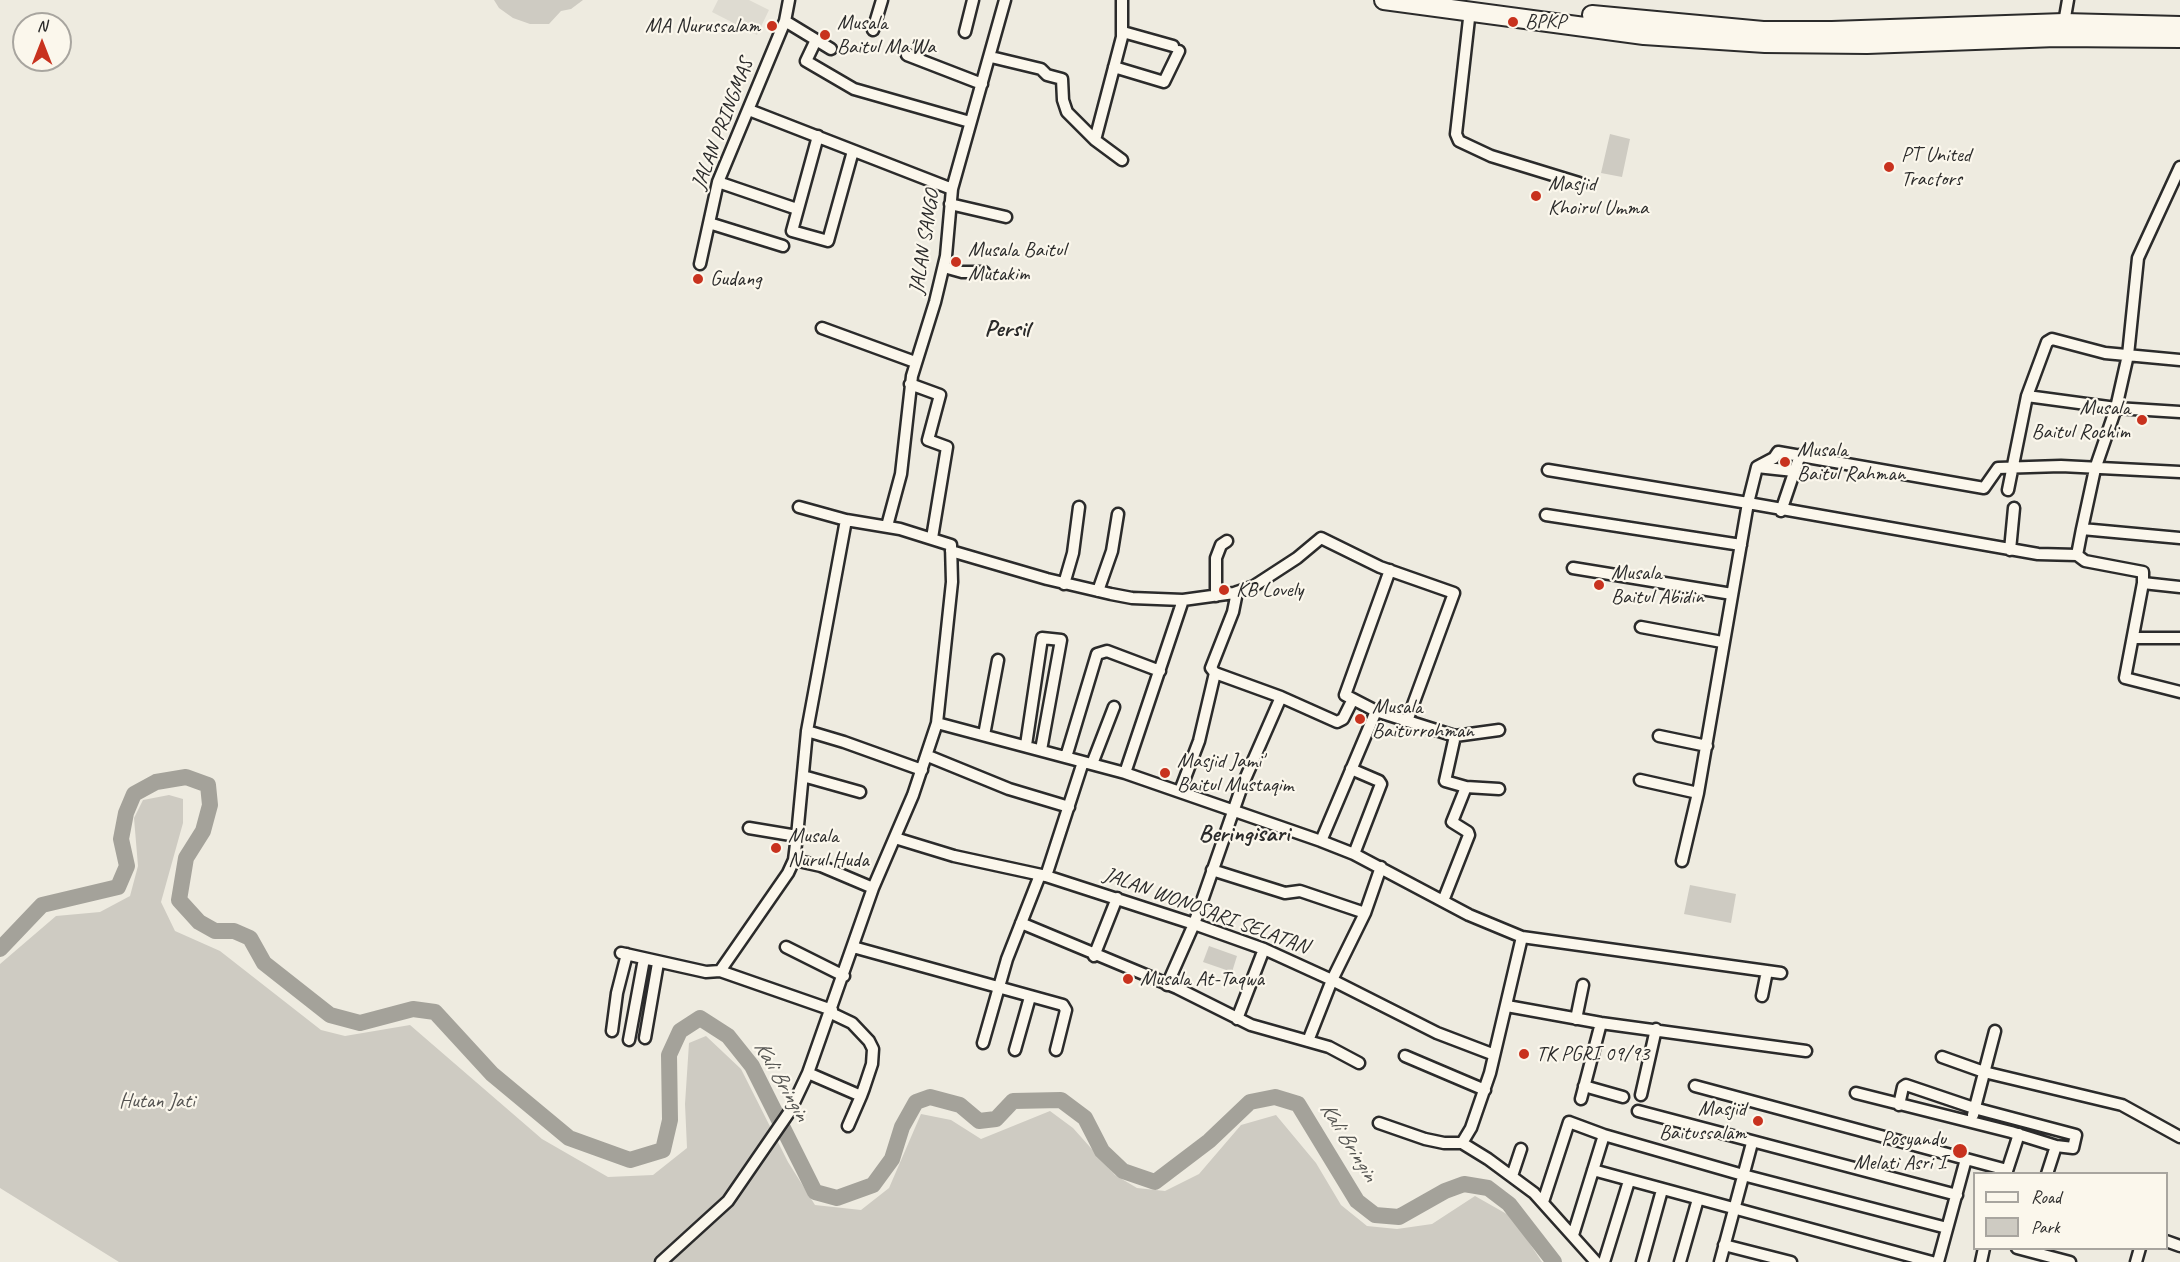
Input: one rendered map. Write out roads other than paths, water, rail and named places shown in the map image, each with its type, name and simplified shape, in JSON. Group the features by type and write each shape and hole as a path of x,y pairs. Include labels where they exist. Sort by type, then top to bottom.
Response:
{"highway":[{"path":"1384,0 1472,5 1763,31 1833,31 2064,23 2180,26"},
{"path":"1472,5 1653,36 1765,43 1866,44 2056,37 2180,38"}],"street":[{"name":"JALAN PRINGMAS","path":"700,264 718,182 784,21 789,0"},
{"path":"873,30 882,0"},
{"path":"965,32 973,0"},
{"name":"JALAN SANGO","path":"887,526 901,474 910,384 944,267 952,189 991,57 1005,0"},
{"path":"1095,140 1123,32 1122,0"},
{"path":"2064,23 2068,0"},
{"path":"1472,5 1456,134 1459,141 1491,156 1579,183"},
{"path":"784,21 831,49"},
{"path":"1114,67 1164,82 1176,49 1123,32"},
{"path":"816,39 806,61 854,89 970,122"},
{"path":"907,55 982,84"},
{"path":"991,57 1041,69 1047,75 1062,79 1064,107 1095,140 1122,160"},
{"path":"749,110 952,189"},
{"path":"818,136 792,231 828,241 853,151"},
{"path":"2077,555 2095,470 2116,408 2128,355 2138,258 2180,167"},
{"path":"718,182 797,208"},
{"path":"950,204 1006,217"},
{"path":"709,222 783,246"},
{"path":"944,267 962,272 984,272"},
{"path":"822,328 915,362"},
{"path":"2008,490 2027,396 2047,342 2052,339 2105,353 2180,360"},
{"path":"910,384 940,395 928,440 947,447 932,538"},
{"path":"2027,396 2116,408 2180,412"},
{"path":"1682,861 1707,746 1722,642 1757,467 1774,458 1777,452 1984,488 1996,469 2012,467 2061,466 2095,470 2180,472"},
{"path":"1781,511 1800,455"},
{"path":"1757,467 1794,471"},
{"path":"1548,470 2010,550 2077,555 2085,561 2138,570 2145,575 2125,678 2180,692"},
{"path":"799,507 846,520 887,526 932,538 951,548 1064,584 1132,598 1183,600 1237,592 1264,582 1320,538 1390,570 1452,591 1454,598 1407,721"},
{"path":"1064,584 1073,553 1079,507"},
{"path":"2010,550 2014,508"},
{"path":"1098,591 1112,551 1118,514"},
{"path":"1546,515 1741,545"},
{"path":"720,971 781,885 794,860 807,731 846,520"},
{"path":"2082,529 2180,538"},
{"path":"1216,596 1216,558 1221,545 1227,541"},
{"path":"661,1262 728,1201 790,1111 808,1073 844,976 873,888 928,756 937,723 952,582 951,548"},
{"path":"1573,568 1732,594"},
{"path":"1390,570 1345,693 1376,711 1455,736 1499,730"},
{"path":"2143,583 2180,587"},
{"path":"1180,791 1199,741 1215,673 1211,665 1233,612 1237,592"},
{"path":"1125,772 1183,600"},
{"path":"1641,627 1722,642"},
{"path":"2133,638 2180,638"},
{"path":"1026,745 1042,639 1062,642 1041,750"},
{"path":"1066,757 1097,654 1107,651 1160,671"},
{"path":"984,735 999,660"},
{"path":"1215,673 1281,697 1337,722 1343,719 1353,699"},
{"path":"1167,985 1194,924 1235,812 1242,786 1281,697"},
{"path":"983,1043 1021,923 1114,706"},
{"path":"1321,841 1376,711"},
{"path":"937,723 1125,772 1321,841 1354,854 1443,901 1522,937 1781,973"},
{"path":"807,731 854,745 922,770"},
{"path":"1455,736 1445,781 1466,787 1499,789"},
{"path":"1659,736 1707,746"},
{"path":"928,756 1009,789 1069,807"},
{"path":"1351,769 1379,780 1381,784 1354,854"},
{"path":"803,776 860,792"},
{"path":"1640,780 1698,793"},
{"path":"1443,901 1469,835 1468,831 1452,822 1466,787"},
{"path":"749,828 797,836"},
{"name":"JALAN WONOSARI SELATAN","path":"895,838 954,856 1043,875 1264,949 1332,980 1437,1033 1492,1053"},
{"path":"794,860 803,860 838,872 873,888"},
{"path":"1308,1041 1332,980 1365,913 1381,867"},
{"path":"1212,870 1285,892 1300,891 1365,913"},
{"path":"1094,956 1117,898"},
{"path":"1021,923 1094,956 1167,985 1237,1019 1329,1047 1359,1063"},
{"path":"1461,1143 1471,1128 1485,1090 1492,1053 1507,1006 1522,937"},
{"path":"786,947 844,976"},
{"path":"853,947 1065,1006 1056,1050"},
{"path":"1237,1019 1264,949"},
{"path":"612,1031 624,954 706,972 720,971 831,1012 852,1023 869,1041 873,1049 872,1064 848,1126"},
{"path":"629,1040 644,959"},
{"path":"645,1038 658,963"},
{"path":"1762,996 1767,971"},
{"path":"1576,1018 1583,985"},
{"path":"1015,1050 1030,997"},
{"path":"1507,1006 1601,1023 1806,1051"},
{"path":"615,1016 634,1018"},
{"path":"1581,1099 1601,1023"},
{"path":"1641,1095 1656,1029"},
{"path":"1971,1124 1995,1031"},
{"path":"1405,1056 1485,1090"},
{"path":"1942,1057 1984,1072 2122,1105 2180,1137"},
{"path":"808,1073 861,1096"},
{"path":"1856,1093 1899,1105 1971,1124 2015,1133 2056,1146 2073,1148 2077,1136 1974,1108 1906,1085 1903,1087 1899,1105"},
{"path":"1584,1086 1623,1097"},
{"path":"1695,1086 2007,1172 2015,1133 2015,1119"},
{"path":"1638,1111 1752,1143 1957,1195"},
{"path":"1543,1202 1569,1122 1604,1135 1743,1175 1947,1228"},
{"path":"1379,1123 1425,1139 1444,1143 1461,1143 1512,1176 1543,1202 1596,1262"},
{"path":"1573,1235 1604,1135"},
{"path":"1720,1262 1752,1143"},
{"path":"2047,1172 2056,1146"},
{"path":"1512,1176 1521,1149"},
{"path":"1938,1262 1966,1159"},
{"path":"1593,1170 1932,1262"},
{"path":"1604,1262 1629,1181"},
{"path":"1642,1262 1662,1190"},
{"path":"1680,1262 1698,1199"},
{"path":"1724,1245 1791,1262"},
{"path":"2025,1250 2070,1262"}],"waterway":[{"name":"Kali Bringin","path":"0,949 42,905 118,887 127,866 121,839 126,813 134,794 156,782 186,777 208,785 210,805 203,831 186,858 179,900 199,922 215,931 234,931 250,938 264,963 330,1015 360,1023 413,1009 435,1012 492,1074 569,1138 630,1160 663,1150 670,1120 669,1055 680,1031 700,1018 728,1036 752,1066 815,1192 837,1198 873,1185 892,1159 902,1127 916,1102 930,1097 960,1105 979,1121 996,1119 1013,1101 1061,1100 1085,1118 1102,1151 1123,1171 1155,1182 1209,1141 1250,1102 1275,1097 1298,1104 1357,1201 1375,1215 1399,1217 1445,1191 1464,1184 1488,1188 1509,1204 1554,1262"}],"place":[{"name":"BPKP","path":"1513,22"},
{"name":"MA Nurussalam","path":"772,26"},
{"name":"Musala Baitul Ma'Wa","path":"825,35"},
{"name":"PT United Tractors","path":"1889,167"},
{"name":"Masjid Khoirul Umma","path":"1536,196"},
{"name":"Musala Baitul Mutakim","path":"956,262"},
{"name":"Gudang","path":"698,279"},
{"name":"Musala Baitul Rochim","path":"2142,420"},
{"name":"Musala Baitul Rahman","path":"1785,462"},
{"name":"Musala Baitul Abidin","path":"1599,585"},
{"name":"KB Lovely","path":"1224,590"},
{"name":"Musala Baiturrohman","path":"1360,719"},
{"name":"Masjid Jami' Baitul Mustaqim","path":"1165,773"},
{"name":"Musala Nurul Huda","path":"776,848"},
{"name":"Musala At-Taqwa","path":"1128,979"},
{"name":"TK PGRI 09/93","path":"1524,1054"},
{"name":"Masjid Baitussalam","path":"1758,1121"},
{"name":"Posyandu Melati Asri I","path":"1960,1151"}],"district":[{"name":"Persil","path":"1007,330"},
{"name":"Beringisari","path":"1244,835"}],"park label":[{"name":"Hutan Jati","path":"157,1101"}]}
